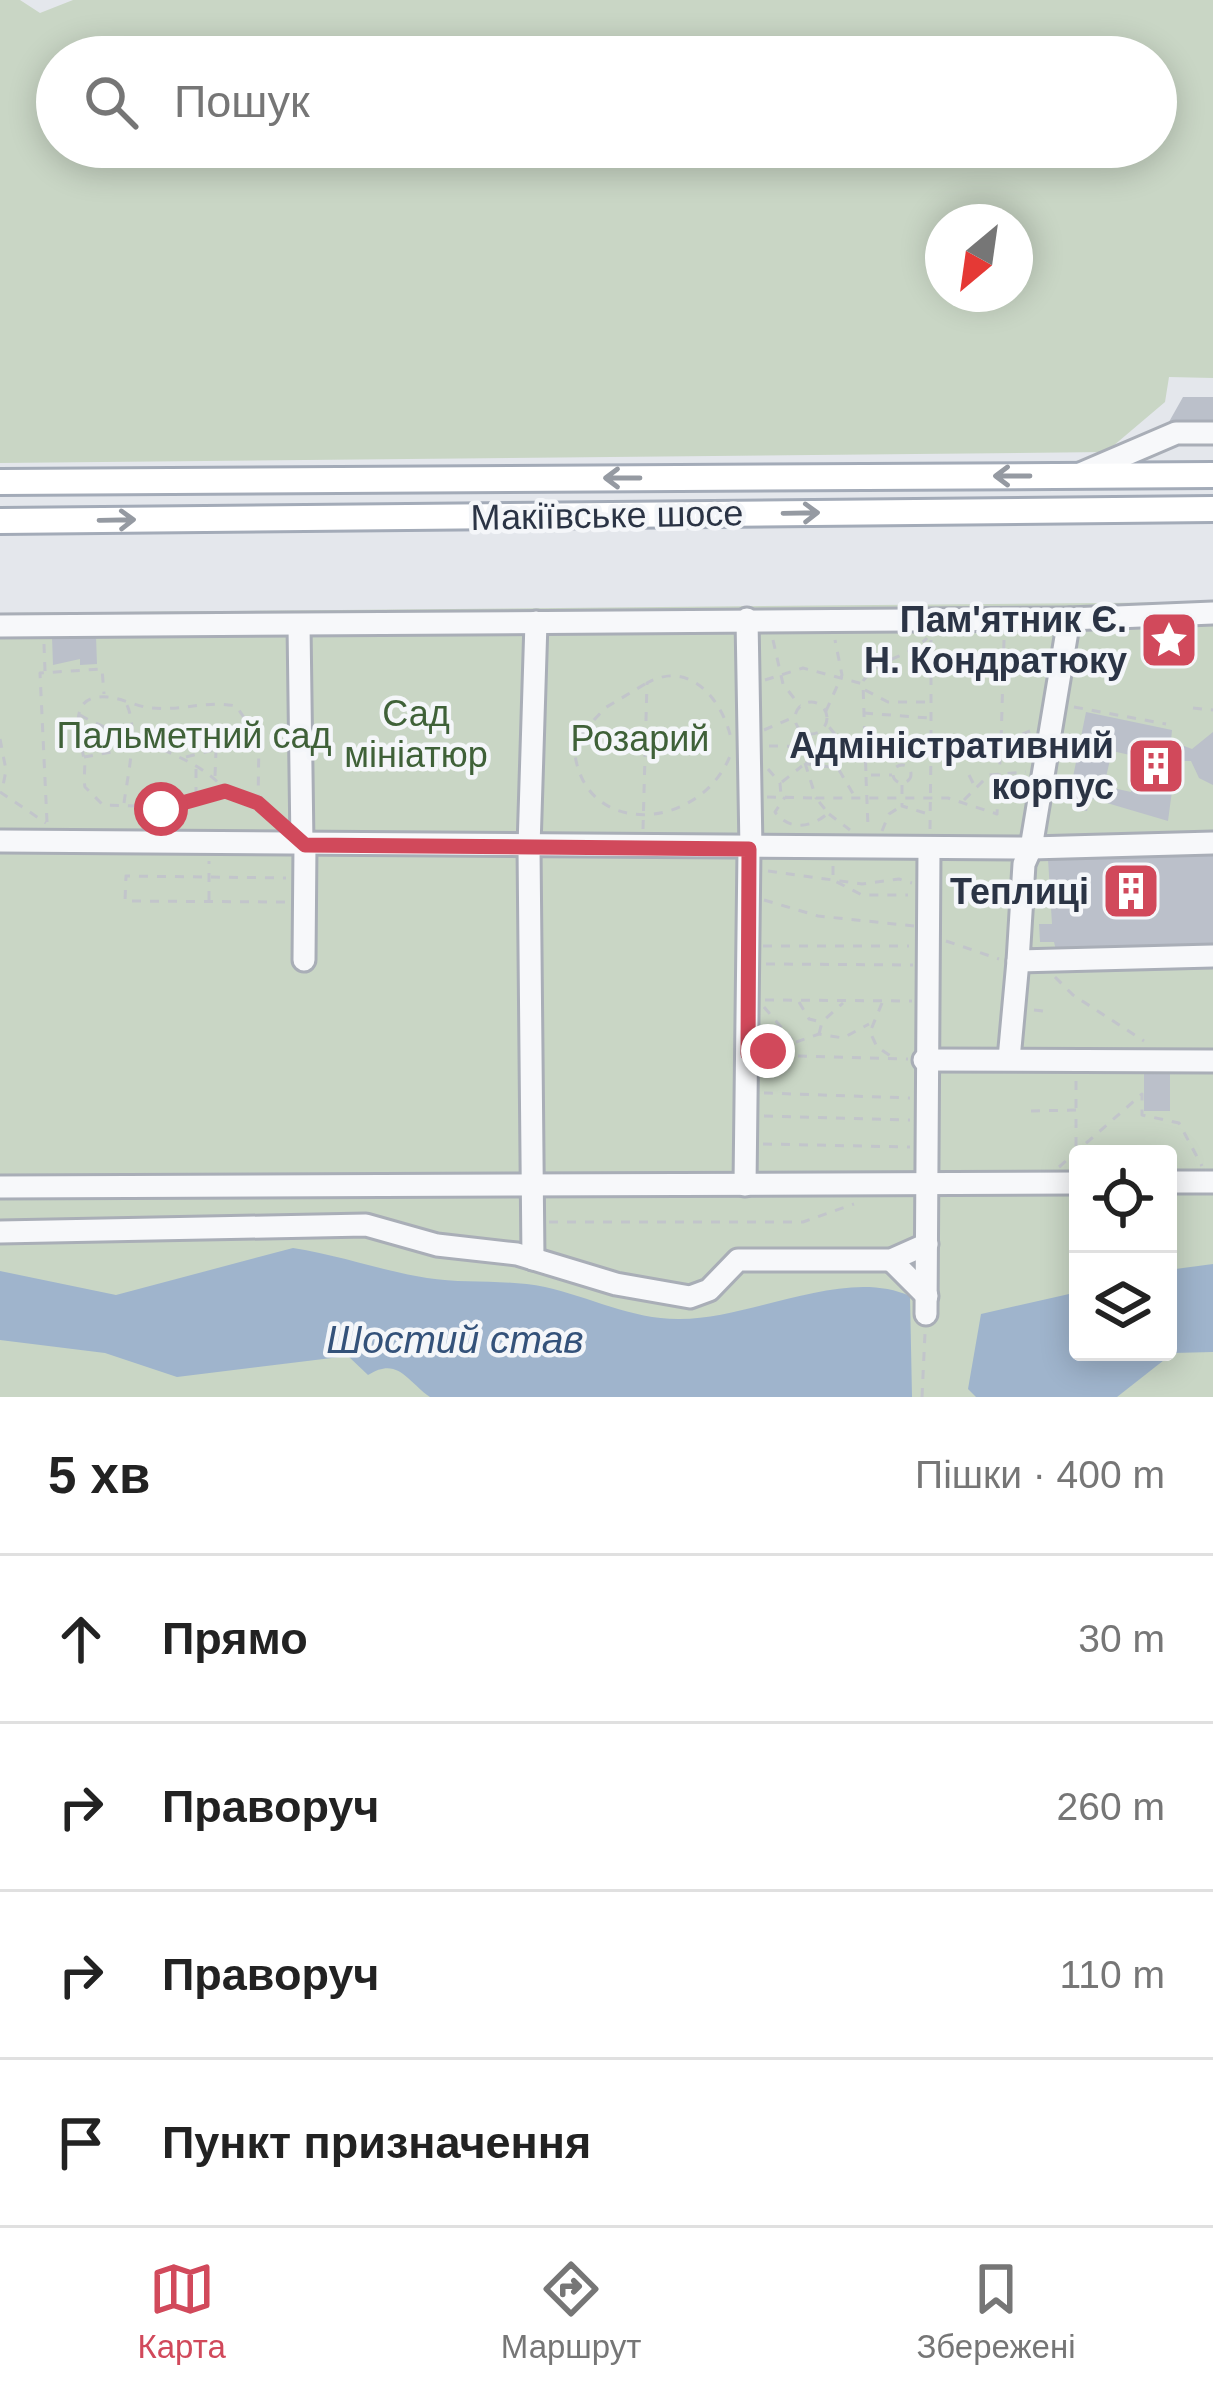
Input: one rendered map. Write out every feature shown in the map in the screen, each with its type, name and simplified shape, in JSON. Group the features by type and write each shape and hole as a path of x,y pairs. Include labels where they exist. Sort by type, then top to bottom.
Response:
{"main road":[{"name":"Макіївське шосе","path":"0,482 1213,475"},
{"name":"Макіївське шосе","path":"0,521 1213,508"}],"street":[{"path":"1076,476 1176,433 1213,433"},
{"path":"0,626 747,620 931,627 1213,613"},
{"path":"1009,1059 1024,864 1031,848 1069,619"},
{"path":"745,1185 754,1055 748,955 747,620"},
{"path":"533,1259 529,847 536,622"},
{"path":"299,625 304,960"},
{"path":"0,842 529,847 750,855 1210,843"},
{"path":"926,1305 923,1148 929,849"},
{"path":"1018,963 1213,959"},
{"path":"924,1060 1213,1061"},
{"path":"1177,1183 1212,1182"},
{"path":"0,1187 1069,1184"},
{"path":"298,1225 300,1185"},
{"path":"100,1186 102,1230"},
{"path":"0,1232 385,1227 437,1245 533,1259 616,1284 690,1297 709,1290 738,1259 891,1261 927,1244"},
{"path":"891,1261 926,1305"}],"path":[{"path":"750,797 931,798 963,802 997,814 1004,620"},
{"path":"44,626 45,673"},
{"path":"902,764 911,773 902,783 902,806 868,837 863,685 874,668 909,655 931,627"},
{"path":"929,849 931,627"},
{"path":"823,637 838,633"},
{"path":"781,635 772,645 781,676 800,706"},
{"path":"831,635 842,675 826,711 826,723 845,748"},
{"path":"748,688 802,668 842,675 863,685 875,700 931,701"},
{"path":"0,740 6,770 1,792 47,824 40,673 102,669 104,696"},
{"path":"670,675 690,680 711,693 724,711 733,748 724,770 681,806 643,817 590,794 579,777 574,742 605,708 647,683 670,675"},
{"path":"643,817 647,683"},
{"path":"225,791 196,802 142,810 124,804 104,805 91,796 82,774 78,715 89,699 104,696 167,709 207,702 236,706 245,712 259,739 258,803"},
{"path":"800,706 816,702 826,711"},
{"path":"124,804 133,717 126,703"},
{"path":"800,706 796,716 800,729 808,733 826,723"},
{"path":"1193,708 1213,710"},
{"path":"864,713 931,718"},
{"path":"78,715 141,746 183,758 215,778 225,791 258,803 304,845"},
{"path":"749,741 845,748 1001,746 1053,715 1166,724"},
{"path":"749,741 796,716"},
{"path":"183,758 259,739"},
{"path":"84,757 141,746"},
{"path":"750,771 763,766 780,783 783,797 775,812 799,826 828,813 816,798 794,746"},
{"path":"892,775 902,764 902,747"},
{"path":"215,778 217,748"},
{"path":"845,748 838,768 855,798"},
{"path":"780,783 805,764 838,768"},
{"path":"196,767 196,802"},
{"path":"963,802 974,784 1001,774 1042,770"},
{"path":"866,775 892,775 902,783"},
{"path":"967,778 974,784"},
{"path":"902,806 917,815 930,814"},
{"path":"209,844 209,902"},
{"path":"832,850 833,880"},
{"path":"750,855 833,880 862,884 899,879 925,895 862,895 833,880"},
{"path":"304,878 125,876 125,901 304,902"},
{"path":"748,899 1018,963"},
{"path":"748,955 927,943"},
{"path":"748,955 927,943"},
{"path":"1044,961 1073,995 1140,1036 1157,1060"},
{"path":"793,1041 760,1000 926,1002"},
{"path":"797,1000 809,1019 822,1022 839,1012 843,1001"},
{"path":"754,1055 819,1034 843,1038 869,1024 882,1001"},
{"path":"819,1034 822,1022"},
{"path":"869,1024 877,1047 895,1059"},
{"path":"754,1055 924,1060"},
{"path":"1076,1145 1077,1060"},
{"path":"1082,1145 1142,1094 1142,1114 1179,1123 1212,1182"},
{"path":"747,1104 924,1109"},
{"path":"747,1104 924,1109"},
{"path":"1031,1111 1076,1110"},
{"path":"746,1144 923,1148"},
{"path":"1051,1184 1052,1174 1069,1157"},
{"path":"532,1218 563,1223 600,1218 661,1224 699,1218 817,1221 836,1210 854,1208 854,1184"},
{"path":"922,1397 926,1305"}],"green space":[{"path":"0,0 20,0 40,13 73,0 1213,0 1213,378 1169,377 1165,402 1106,452 0,463"},
{"path":"1213,602 1213,1397 0,1397 0,613"}],"water":[{"name":"Шостий став","path":"293,1248 427,1278 545,1287 661,1318 736,1312 827,1290 884,1288 910,1296 912,1397 430,1397 395,1369 368,1375 348,1356 177,1377 105,1353 0,1340 0,1271 116,1295"},
{"path":"1213,1264 1213,1352 1177,1353 1177,1269"},
{"path":"1069,1294 1069,1361 1163,1361 1117,1397 976,1397 968,1389 981,1314"}],"building":[{"path":"1183,397 1213,397 1213,430 1165,429"},
{"path":"96,636 97,664 80,665 80,659 53,665 52,637"},
{"name":"Адміністративний корпус","path":"1086,712 1172,730 1171,741 1192,749 1213,732 1213,785 1199,778 1191,761 1176,761 1168,821 1090,798 1087,811 1073,808 1076,793 1070,792","holes":["1112,751 1139,757 1131,792 1104,786"]},
{"name":"Теплиці","path":"1213,854 1213,945 1056,950 1054,942 1040,942 1039,924 1052,924 1048,859"},
{"path":"1144,1067 1170,1067 1170,1111 1144,1111"}],"place":[{"name":"Пам'ятник Є. Н. Кондратюку","path":"1169,640"},
{"name":"Адміністративний корпус","path":"1156,766"},
{"name":"Теплиці","path":"1131,891"}],"route":[{"path":"161,809 225,791 258,803 302,845 749,849 748,1054 768,1051"}],"park label":[{"name":"Сад мініатюр","path":"416,734"},
{"name":"Пальметний сад","path":"194,735"},
{"name":"Розарий","path":"640,738"}]}
